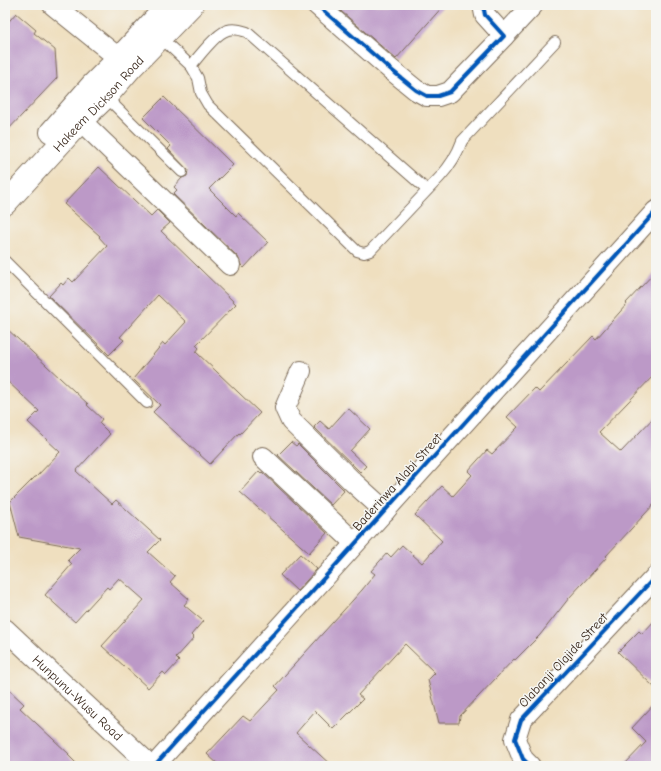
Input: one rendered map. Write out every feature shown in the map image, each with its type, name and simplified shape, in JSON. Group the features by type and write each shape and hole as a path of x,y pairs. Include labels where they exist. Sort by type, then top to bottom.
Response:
{"main road":[{"name":"Hakeem Dickson Road","path":"5,204 106,97 125,63 168,5"},
{"name":"Hakeem Dickson Road","path":"5,181 92,85 160,37 192,5"}],"street":[{"path":"53,5 125,63"},
{"path":"317,5 388,68 416,90 427,96 438,96 450,92 533,5"},
{"path":"483,5 485,15 504,36"},
{"path":"82,121 230,265"},
{"name":"Baderinwa Alabi Street","path":"152,766 656,211"},
{"path":"301,371 285,408 291,421 385,511"},
{"path":"263,457 355,543"},
{"name":"Olabanji Olajide Street","path":"530,766 523,759 515,739 521,720 656,576"},
{"name":"Hunpunu-Wusu Road","path":"5,629 152,766"}],"lane":[{"path":"191,66 221,33 236,29 247,32 427,190"},
{"path":"160,37 191,66 198,78 201,93 208,105 357,251 364,253 370,251 450,166 462,141 555,42"},
{"path":"106,97 182,172"},
{"path":"5,261 147,404"}],"building":[{"path":"334,5 444,5 396,59"},
{"path":"16,13 36,30 34,33 55,50 57,78 5,133 5,26"},
{"path":"164,97 233,165 209,189 236,216 238,213 268,242 244,268 238,257 173,194 177,190 174,187 182,178 187,176 188,170 168,149 171,146 143,118"},
{"path":"99,167 151,216 157,210 170,223 161,231 236,304 196,345 199,348 196,352 260,413 210,464 153,412 160,405 133,379 163,343 165,345 186,322 158,295 120,337 124,340 109,355 49,296 61,283 63,285 69,278 73,282 107,246 99,237 100,236 64,204"},
{"path":"656,271 656,373 599,432 621,452 656,415 656,502 569,598 540,635 515,660 514,659 460,716 459,723 439,723 428,680 435,673 405,644 358,695 363,699 333,729 315,711 296,733 332,766 220,766 207,754 243,716 250,721 279,690 275,686 362,590 375,574 371,571 387,553 391,557 402,545 422,563 442,541 415,515 442,486 453,496 472,475 468,471 487,450 492,454 518,427 507,417 535,388 539,392 593,336 596,339 627,304 626,303"},
{"path":"5,327 88,404 87,405 102,419 99,423 110,434 76,471 112,504 116,500 160,540 148,552 175,576 170,582 189,599 184,605 203,621 191,635 194,638 176,658 179,661 166,675 163,672 148,688 102,646 144,600 119,578 109,589 107,587 75,622 45,595 72,564 68,560 80,548 19,537 10,502 60,452 28,422 39,411 5,379"},
{"path":"348,408 370,429 350,451 366,466 360,472 314,427 320,421 329,429"},
{"path":"291,442 296,446 298,444 343,489 344,491 331,505 278,455"},
{"path":"259,471 261,473 262,472 327,533 309,553 240,492"},
{"path":"300,554 317,569 297,591 280,575"},
{"path":"656,619 656,689 618,652 639,631 642,634"},
{"path":"5,686 24,704 20,708 69,754 68,755 79,766 5,766"},
{"path":"656,702 656,766 623,766 646,742 632,728"}],"cycle path":[{"path":"317,5 389,68 416,90 427,96 438,96 450,92 504,36 485,15 483,5"},
{"path":"154,766 656,211"},
{"path":"530,766 523,759 515,739 521,720 656,576"}]}
